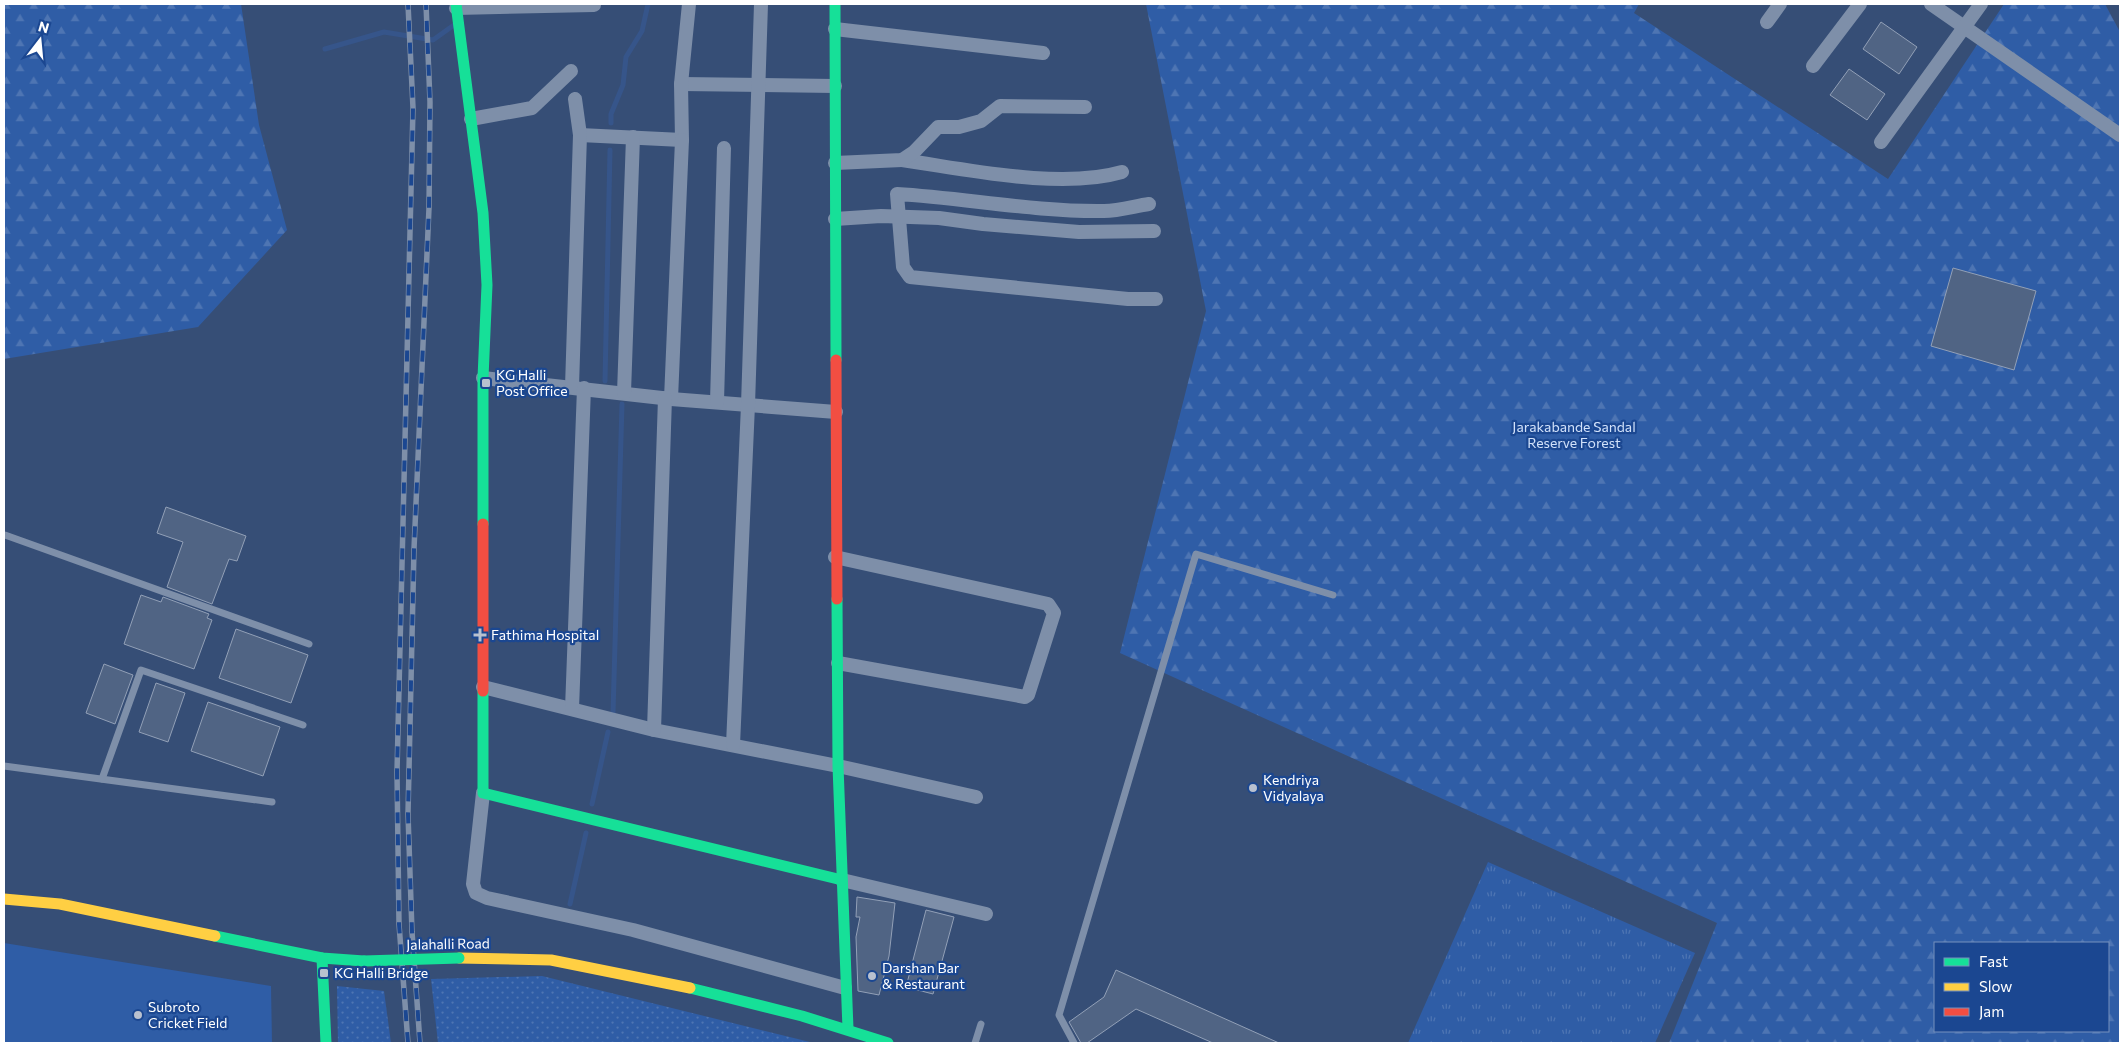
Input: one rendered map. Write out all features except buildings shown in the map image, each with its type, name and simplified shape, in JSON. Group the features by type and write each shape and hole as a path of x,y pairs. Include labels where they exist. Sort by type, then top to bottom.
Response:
{"main road":[{"path":"835,4 835,557 838,766 848,1029"},
{"path":"456,6 483,213 487,284 483,378 483,793 842,880"},
{"name":"Jalahalli Road","path":"4,900 60,904 322,958 364,961 459,958 551,960 666,982 848,1029 888,1043"},
{"path":"322,958 326,1043"}],"street":[{"path":"654,730 668,398 682,140 681,84 689,4"},
{"path":"733,745 748,405 756,85 761,4"},
{"path":"1767,22 1780,4"},
{"path":"1813,66 1860,4"},
{"path":"1930,4 2120,135"},
{"path":"1881,142 1981,4"},
{"path":"456,6 594,5"},
{"path":"835,29 1044,53"},
{"path":"471,119 532,108 571,71"},
{"path":"681,84 835,86"},
{"path":"572,710 578,388 580,135 575,99"},
{"path":"902,160 914,152 938,127 959,127 981,121 1000,106 1085,107"},
{"path":"580,135 682,140"},
{"path":"624,392 633,138"},
{"path":"717,402 724,148"},
{"path":"835,163 902,160 1050,179 1104,177 1122,172"},
{"path":"1150,204 1106,211 1040,209 940,196 897,194 897,217 903,267 910,277 1128,299 1156,299"},
{"path":"835,219 939,218 983,224 1079,232 1154,230"},
{"path":"483,378 668,398 836,412"},
{"path":"835,557 1048,604 1054,613 1028,694 1025,697 838,663"},
{"path":"483,687 654,730 838,766 976,797"},
{"path":"483,793 473,884 476,893 488,898 633,930 845,988"},
{"path":"842,880 986,914"}],"lane":[{"path":"4,536 309,644"},
{"path":"1074,1043 1059,1015 1196,554 1332,595"},
{"path":"102,779 141,670 303,725"},
{"path":"4,766 272,802"},
{"path":"974,1043 982,1024"}],"green space":[{"path":"4,4 241,4 259,125 287,230 198,327 4,359"},
{"name":"Jarakabande Sandal Reserve Forest","path":"1146,4 1639,4 1634,13 1888,179 2004,4 2105,4 2120,32 2120,1043 1669,1043 1717,923 1120,653 1206,311"},
{"path":"1488,862 1695,953 1655,1043 1408,1043"},
{"name":"Subroto Cricket Field","path":"4,943 271,986 272,1043 4,1043"},
{"path":"542,976 814,1043 438,1043 431,979"},
{"path":"337,986 384,991 391,1043 338,1043"}],"waterway":[{"path":"611,123 611,114 623,85 626,57 642,31 648,4"},
{"path":"325,49 384,32 433,40 454,25"},
{"path":"605,381 610,150"},
{"path":"613,713 622,404"},
{"path":"592,804 608,732"},
{"path":"570,904 586,833"}],"railway":[{"path":"408,4 413,108 397,772 399,924 408,1043"},
{"path":"420,1043 412,932 408,814 414,549 429,208 430,102 426,4"}],"traffic: fast":[{"path":"456,4 483,213 487,285 483,378 483,524"},
{"path":"835,4 836,360"},
{"path":"837,599 838,766 848,1029"},
{"path":"483,691 483,793 842,880"},
{"path":"215,936 322,958 364,961"},
{"path":"322,958 326,1043"},
{"path":"364,961 459,958"},
{"path":"690,988 802,1016 888,1043"}],"traffic: slow":[{"path":"4,899 60,904 215,936"},
{"path":"459,958 551,960 690,988"}],"traffic: jam":[{"path":"836,360 837,599"},
{"path":"483,524 483,691"}],"place":[{"name":"KG Halli Post Office","path":"486,383"},
{"name":"Fathima Hospital","path":"480,635"},
{"name":"Kendriya Vidyalaya","path":"1253,788"},
{"name":"KG Halli Bridge","path":"324,973"},
{"name":"Darshan Bar & Restaurant","path":"872,976"},
{"name":"Subroto Cricket Field","path":"138,1015"}]}
